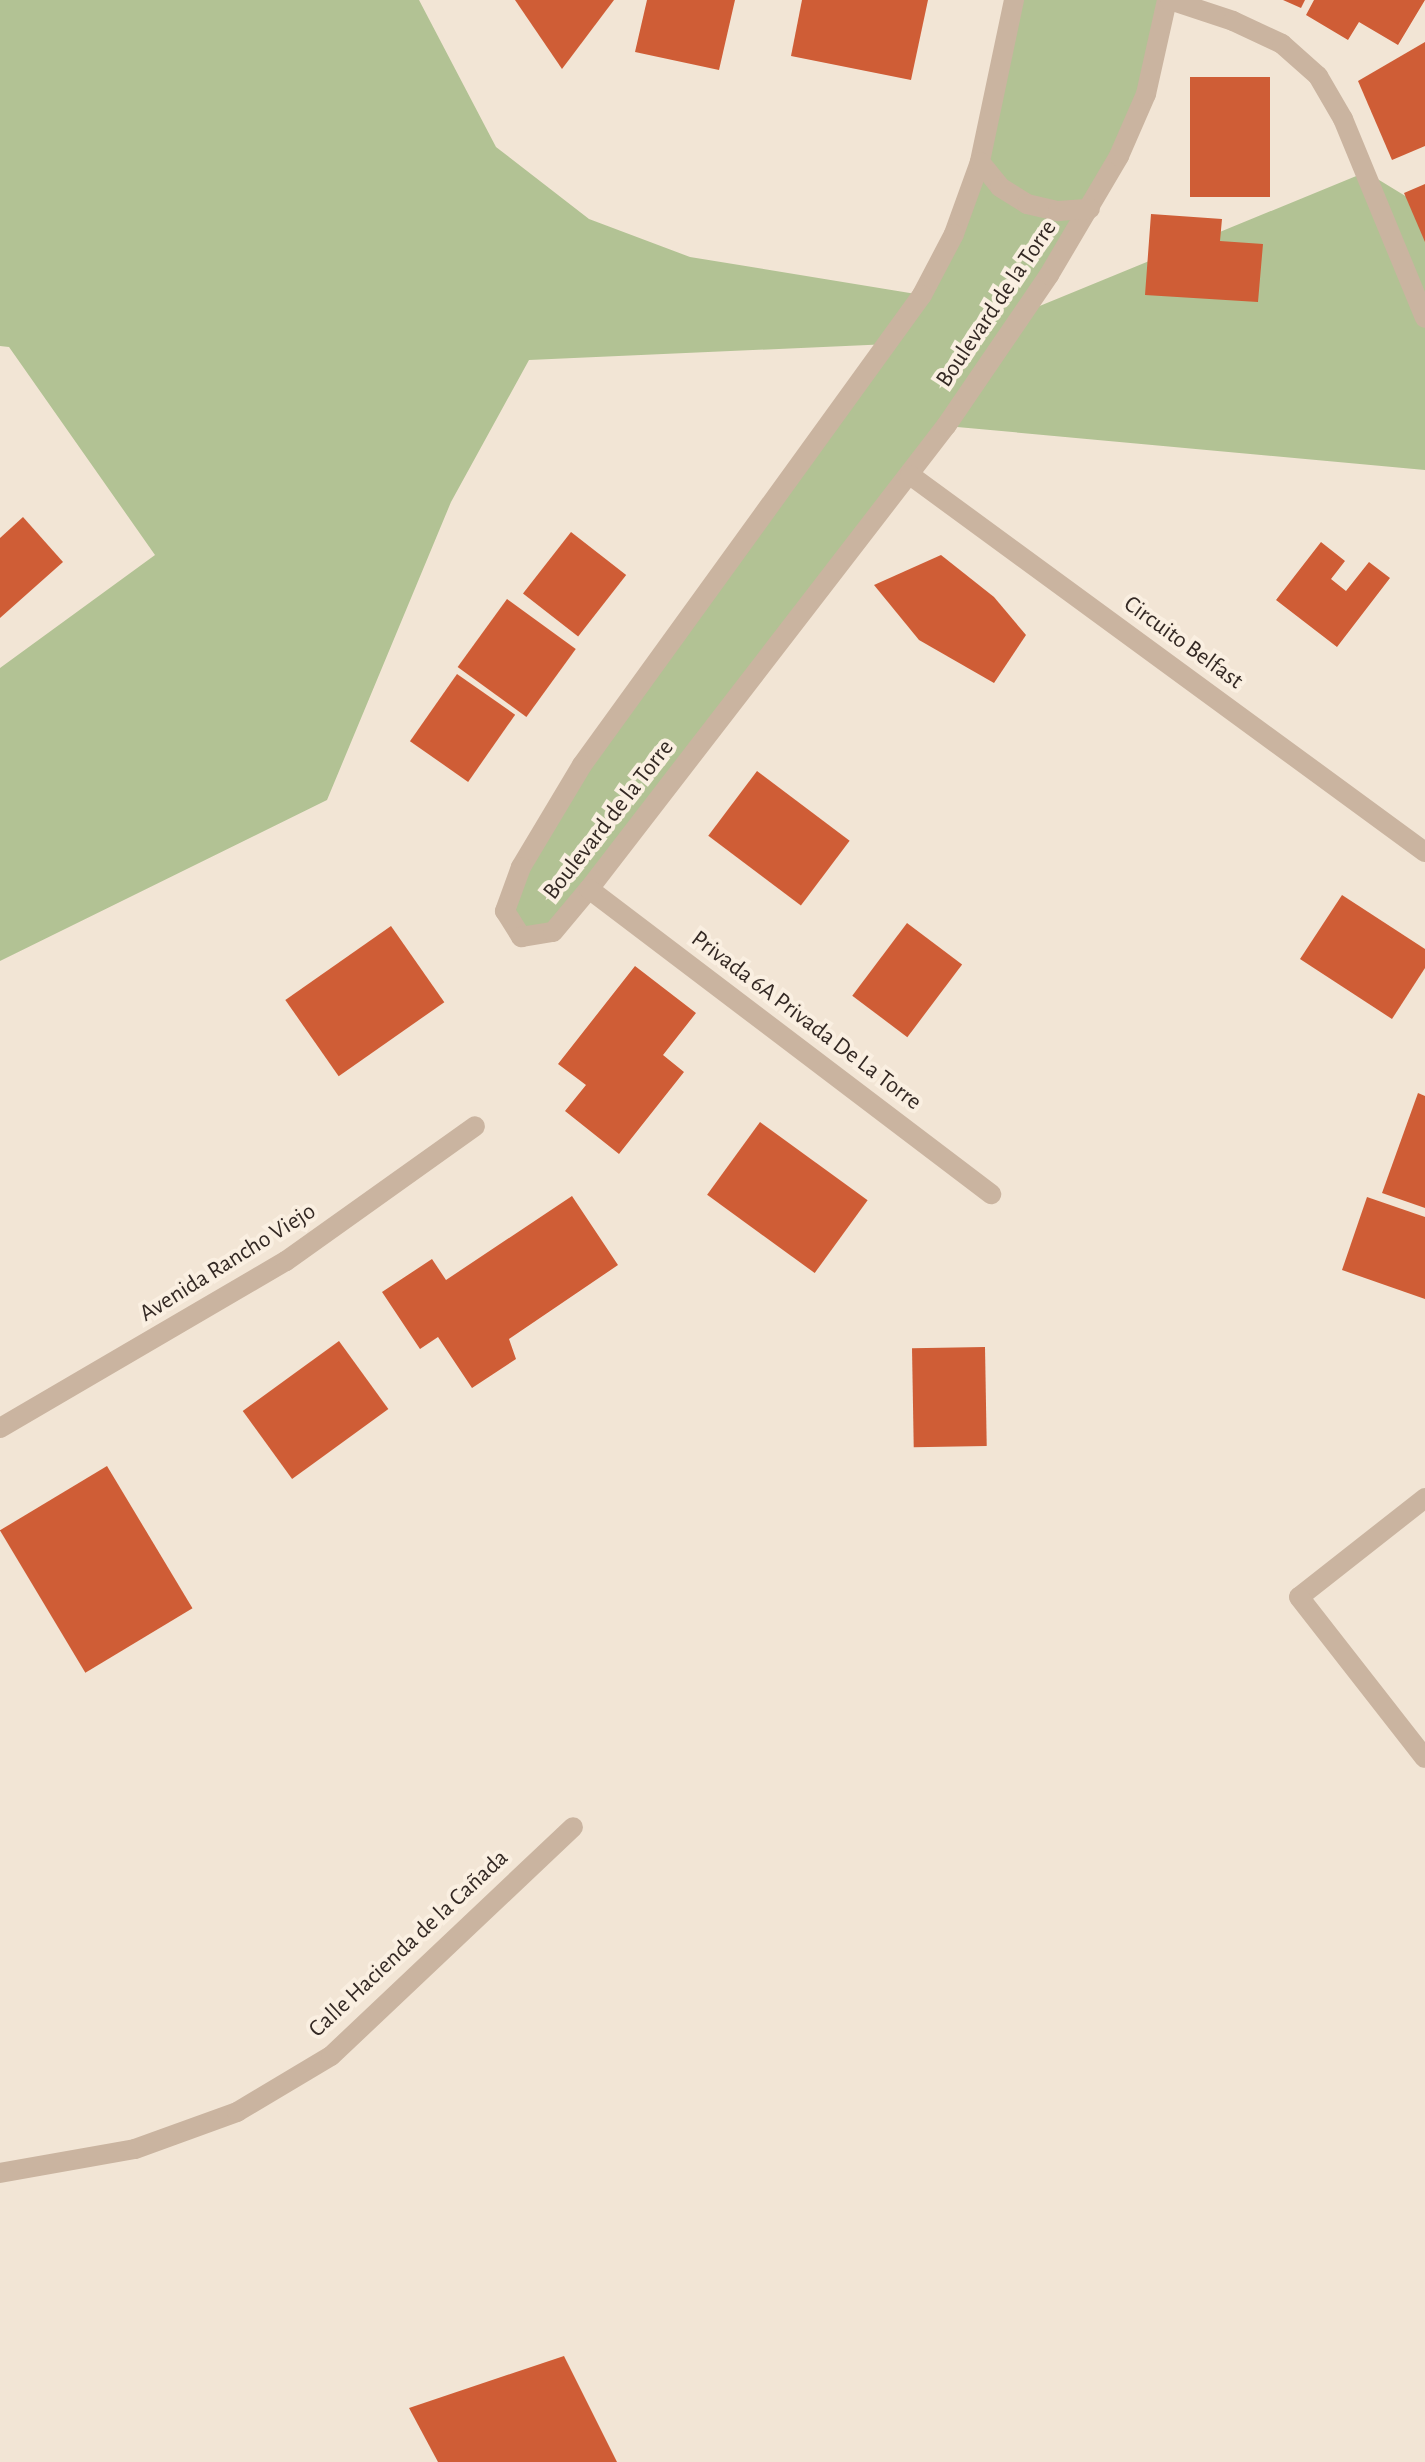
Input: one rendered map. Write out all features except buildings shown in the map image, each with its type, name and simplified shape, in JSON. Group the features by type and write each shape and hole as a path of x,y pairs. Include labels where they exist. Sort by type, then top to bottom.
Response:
{"street":[{"name":"Boulevard de la Torre","path":"1014,0 980,162 954,234 899,331 582,765 521,867 505,911 521,937 553,932 910,475 1090,209 1146,94 1168,0"},
{"path":"1168,0 1233,21 1282,44 1318,76 1343,119 1425,318"},
{"path":"980,162 1000,187 1027,204 1058,211 1090,209"},
{"name":"Circuito Belfast","path":"910,475 1425,852"},
{"name":"Privada 6A Privada De La Torre","path":"589,889 991,1194"},
{"name":"Avenida Rancho Viejo","path":"0,1428 286,1261 475,1126"},
{"path":"1425,1498 1299,1597 1425,1758"},
{"name":"Calle Hacienda de la Cañada","path":"0,2173 135,2149 237,2112 331,2056 573,1827"}],"green space":[{"path":"0,0 419,0 496,147 589,219 690,257 922,295 954,234 1014,0 1167,0 1146,94 1025,312 1366,172 1425,208 1425,470 946,426 553,932 521,937 505,911 521,867 890,344 529,360 451,502 327,800 0,961 0,668 155,555 9,347 0,346"}]}
